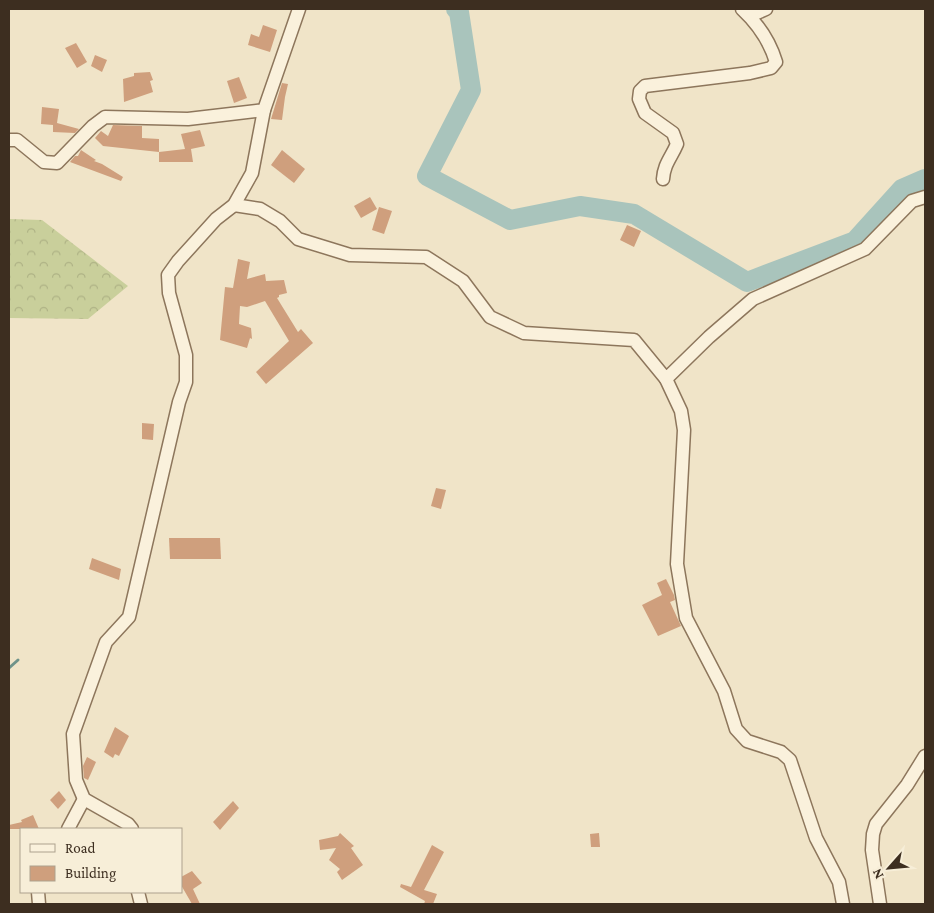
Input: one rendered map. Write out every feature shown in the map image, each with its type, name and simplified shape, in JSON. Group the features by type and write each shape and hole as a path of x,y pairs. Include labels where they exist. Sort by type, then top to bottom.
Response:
{"street":[{"path":"131,828 128,824 84,799 76,780 73,734 106,642 129,617 179,402 186,382 186,355 169,292 168,275 178,261 216,219 234,205 252,173 264,110 298,9"},
{"path":"663,179 664,167 677,144 673,133 645,113 639,99 640,90 645,86 750,73 771,68 776,62 773,50 746,12 766,9"},
{"path":"9,140 17,140 44,162 57,163 93,126 105,117 188,119 264,110"},
{"path":"666,379 708,337 753,299 865,248 912,201 925,197"},
{"path":"234,205 260,208 280,221 298,239 350,255 426,257 463,281 490,317 524,333 634,340 666,379 681,411 684,430 677,564 686,618 724,691 736,729 747,741 781,752 790,760 816,838 839,882 843,904"},
{"path":"880,904 872,850 876,824 906,785 925,756"},
{"path":"69,828 84,799"}],"green space":[{"path":"9,219 42,220 128,286 88,319 9,318"}],"building":[{"path":"263,25 277,30 270,52 248,45 251,34 259,37"},
{"path":"76,43 87,62 77,68 65,48"},
{"path":"95,55 107,60 102,72 91,66"},
{"path":"150,72 153,80 150,81 153,92 124,102 123,79 134,76 134,73"},
{"path":"239,77 247,98 234,103 227,81"},
{"path":"282,83 288,84 282,120 271,119"},
{"path":"42,107 59,109 57,123 79,129 75,133 53,132 53,125 41,124"},
{"path":"113,125 142,126 142,138 159,139 159,152 103,146 95,138 101,131 108,136"},
{"path":"200,130 205,146 191,149 193,162 159,162 159,152 185,149 181,134"},
{"path":"81,150 96,160 94,161 123,177 121,181 70,162 75,156 78,156"},
{"path":"282,150 305,169 294,183 271,165"},
{"path":"370,197 377,209 361,218 354,206"},
{"path":"379,207 392,211 384,234 372,230"},
{"path":"627,225 641,231 634,247 620,240"},
{"path":"238,259 250,262 247,279 265,274 266,281 284,280 287,293 279,295 277,298 298,332 301,329 313,343 266,384 256,372 289,341 265,301 247,307 240,306 239,324 251,328 252,339 250,338 247,348 220,340 225,287 233,288"},
{"path":"142,423 154,424 153,440 142,439"},
{"path":"436,488 446,490 441,509 431,506"},
{"path":"169,538 220,538 221,559 170,559"},
{"path":"92,558 121,569 119,580 89,569"},
{"path":"666,579 675,600 670,602 681,626 658,636 642,605 662,595 657,583"},
{"path":"115,727 129,736 119,756 115,754 113,758 104,752"},
{"path":"87,757 96,762 88,780 84,778 83,766"},
{"path":"59,791 66,800 58,809 50,800"},
{"path":"233,801 239,808 220,830 213,822"},
{"path":"33,815 39,828 9,829 9,825 22,822 21,820"},
{"path":"340,833 354,846 351,848 363,865 342,880 337,872 340,869 329,860 336,848 320,850 319,840 338,836"},
{"path":"599,833 600,847 591,847 590,834"},
{"path":"432,845 444,852 424,890 437,894 433,904 424,904 425,901 400,887 401,884 411,887"},
{"path":"192,871 202,883 193,889 200,904 192,904 182,887 182,876"}],"waterway":[{"path":"456,9 459,12 471,90 427,176 510,220 580,206 634,214 747,282 855,241 902,189 925,179"},
{"path":"9,668 18,660"}]}
